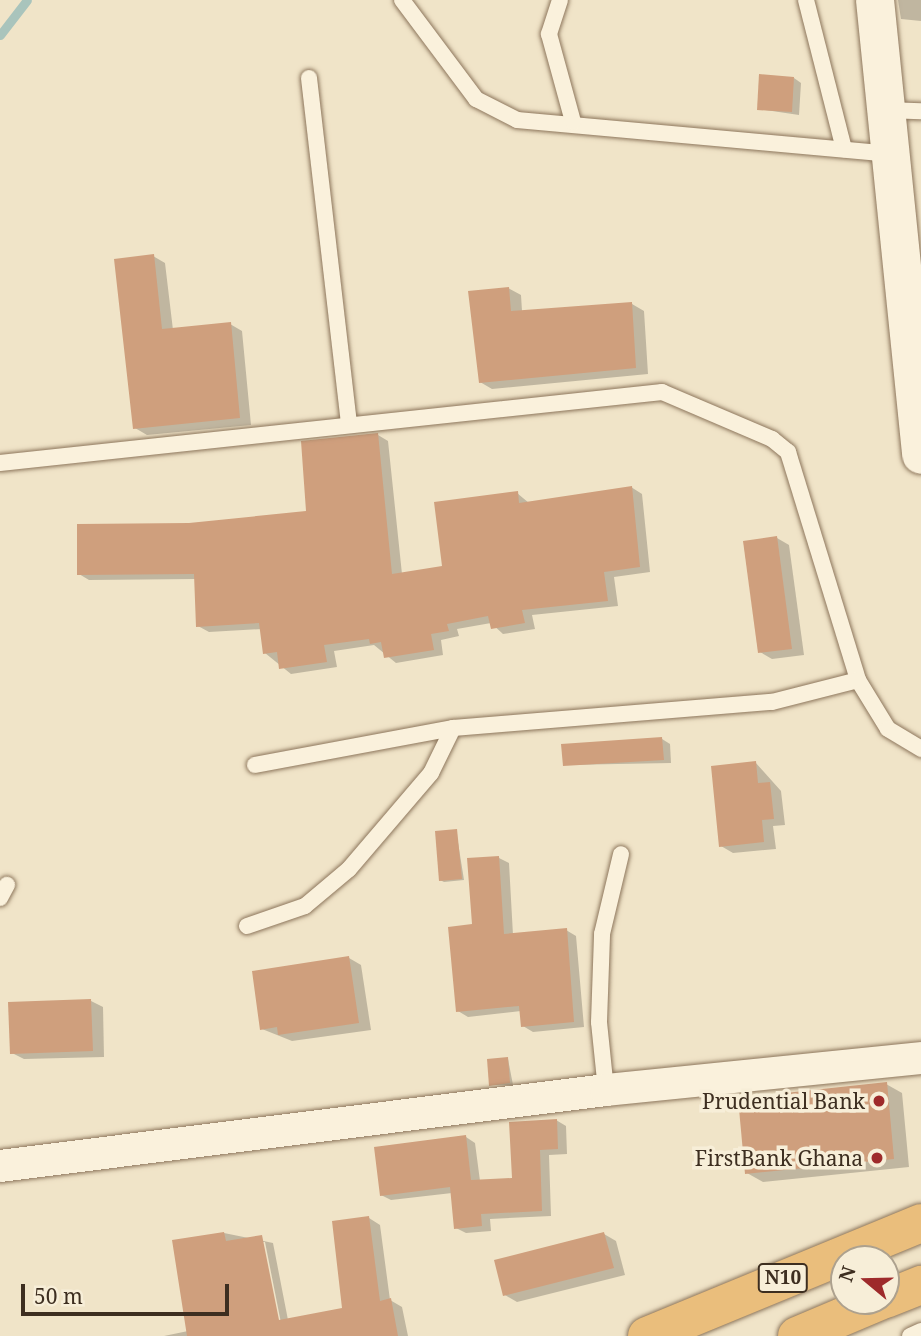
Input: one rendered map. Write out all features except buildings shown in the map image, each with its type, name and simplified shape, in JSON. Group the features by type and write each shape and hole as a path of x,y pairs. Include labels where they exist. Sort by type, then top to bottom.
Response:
{"highway":[{"name":"N10","path":"647,1336 921,1223"},
{"path":"900,1293 921,1285"},
{"path":"797,1336 849,1325"}],"street":[{"path":"875,0 904,111 891,154 914,314 921,455"},
{"path":"0,1166 606,1090 921,1058"}],"lane":[{"path":"402,0 476,99 517,120 573,122 891,154"},
{"path":"560,0 549,34 573,122"},
{"path":"806,0 844,149"},
{"path":"309,78 349,422"},
{"path":"0,463 349,422 663,392 772,439 788,452 858,680 888,729 921,749"},
{"path":"255,765 453,728 772,702 858,680"},
{"path":"247,926 305,906 349,869 431,773 453,728"},
{"path":"606,1090 598,1022 603,934 621,854"},
{"path":"910,1336 921,1331"}],"waterway":[{"path":"0,35 27,0"}],"place":[{"name":"Prudential Bank","path":"879,1101"},
{"name":"FirstBank Ghana","path":"877,1158"}]}
